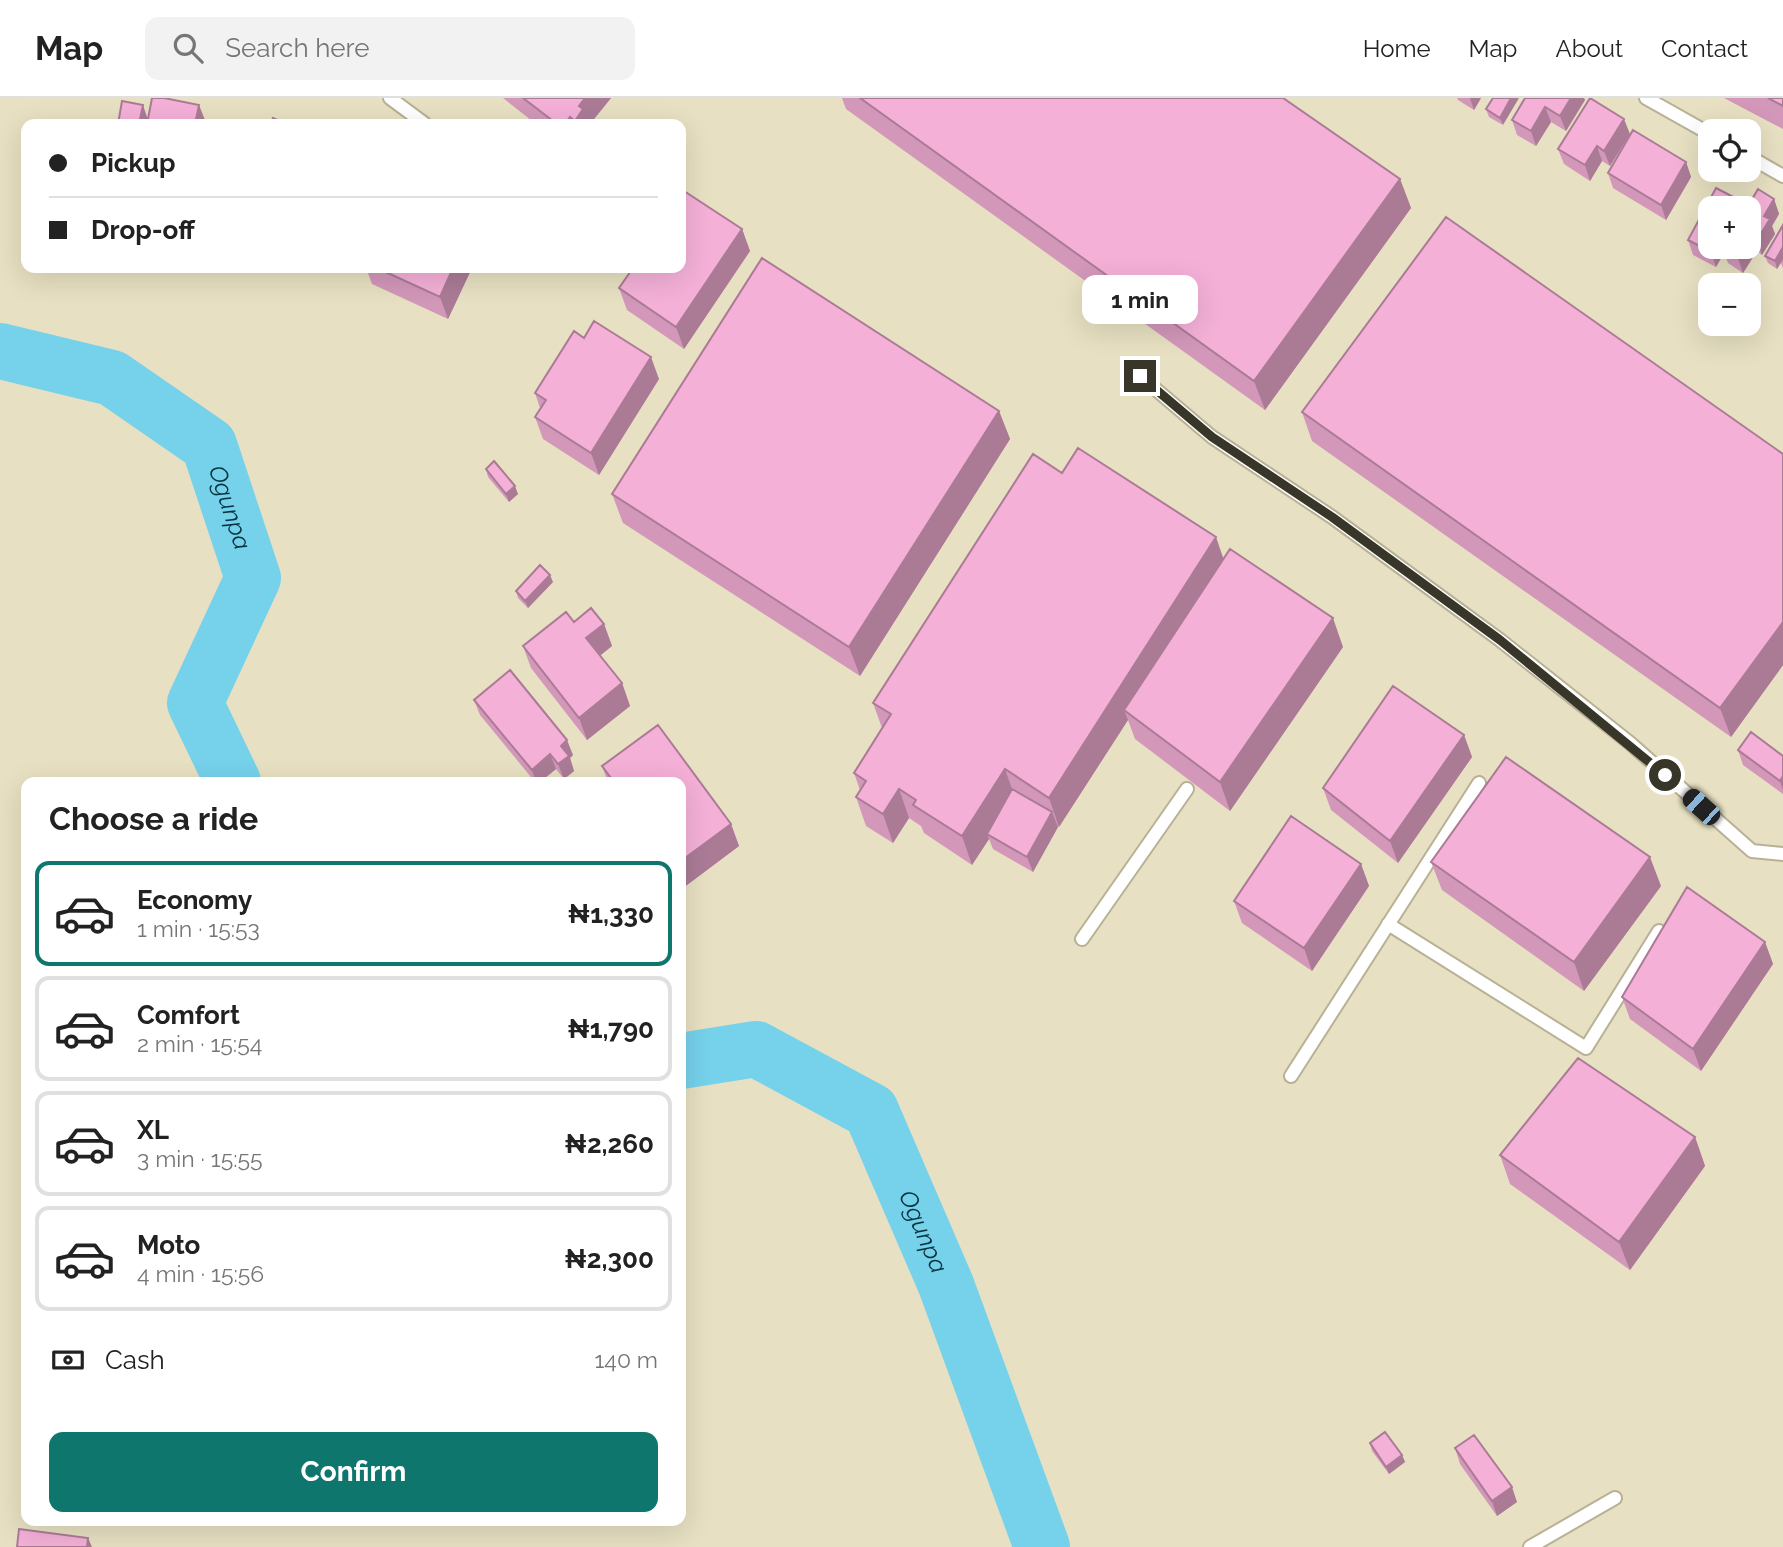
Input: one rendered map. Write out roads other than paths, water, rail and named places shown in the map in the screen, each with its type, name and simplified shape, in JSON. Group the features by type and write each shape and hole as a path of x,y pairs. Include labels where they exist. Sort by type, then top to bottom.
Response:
{"lane":[{"path":"390,98 418,119"},
{"path":"1646,98 1698,127"},
{"path":"1761,163 1783,176"},
{"path":"1140,376 1212,437 1332,517 1500,640 1630,743 1752,850 1783,854"},
{"path":"1291,1076 1479,783"},
{"path":"1082,939 1187,789"},
{"path":"1388,923 1586,1048 1659,931"},
{"path":"1530,1547 1615,1498"}],"waterway":[{"name":"Ogunpa","path":"0,351 112,378 209,445 253,578 195,703 231,777"},
{"name":"Ogunpa","path":"686,1060 756,1049 871,1111 946,1285 1042,1547"}]}
